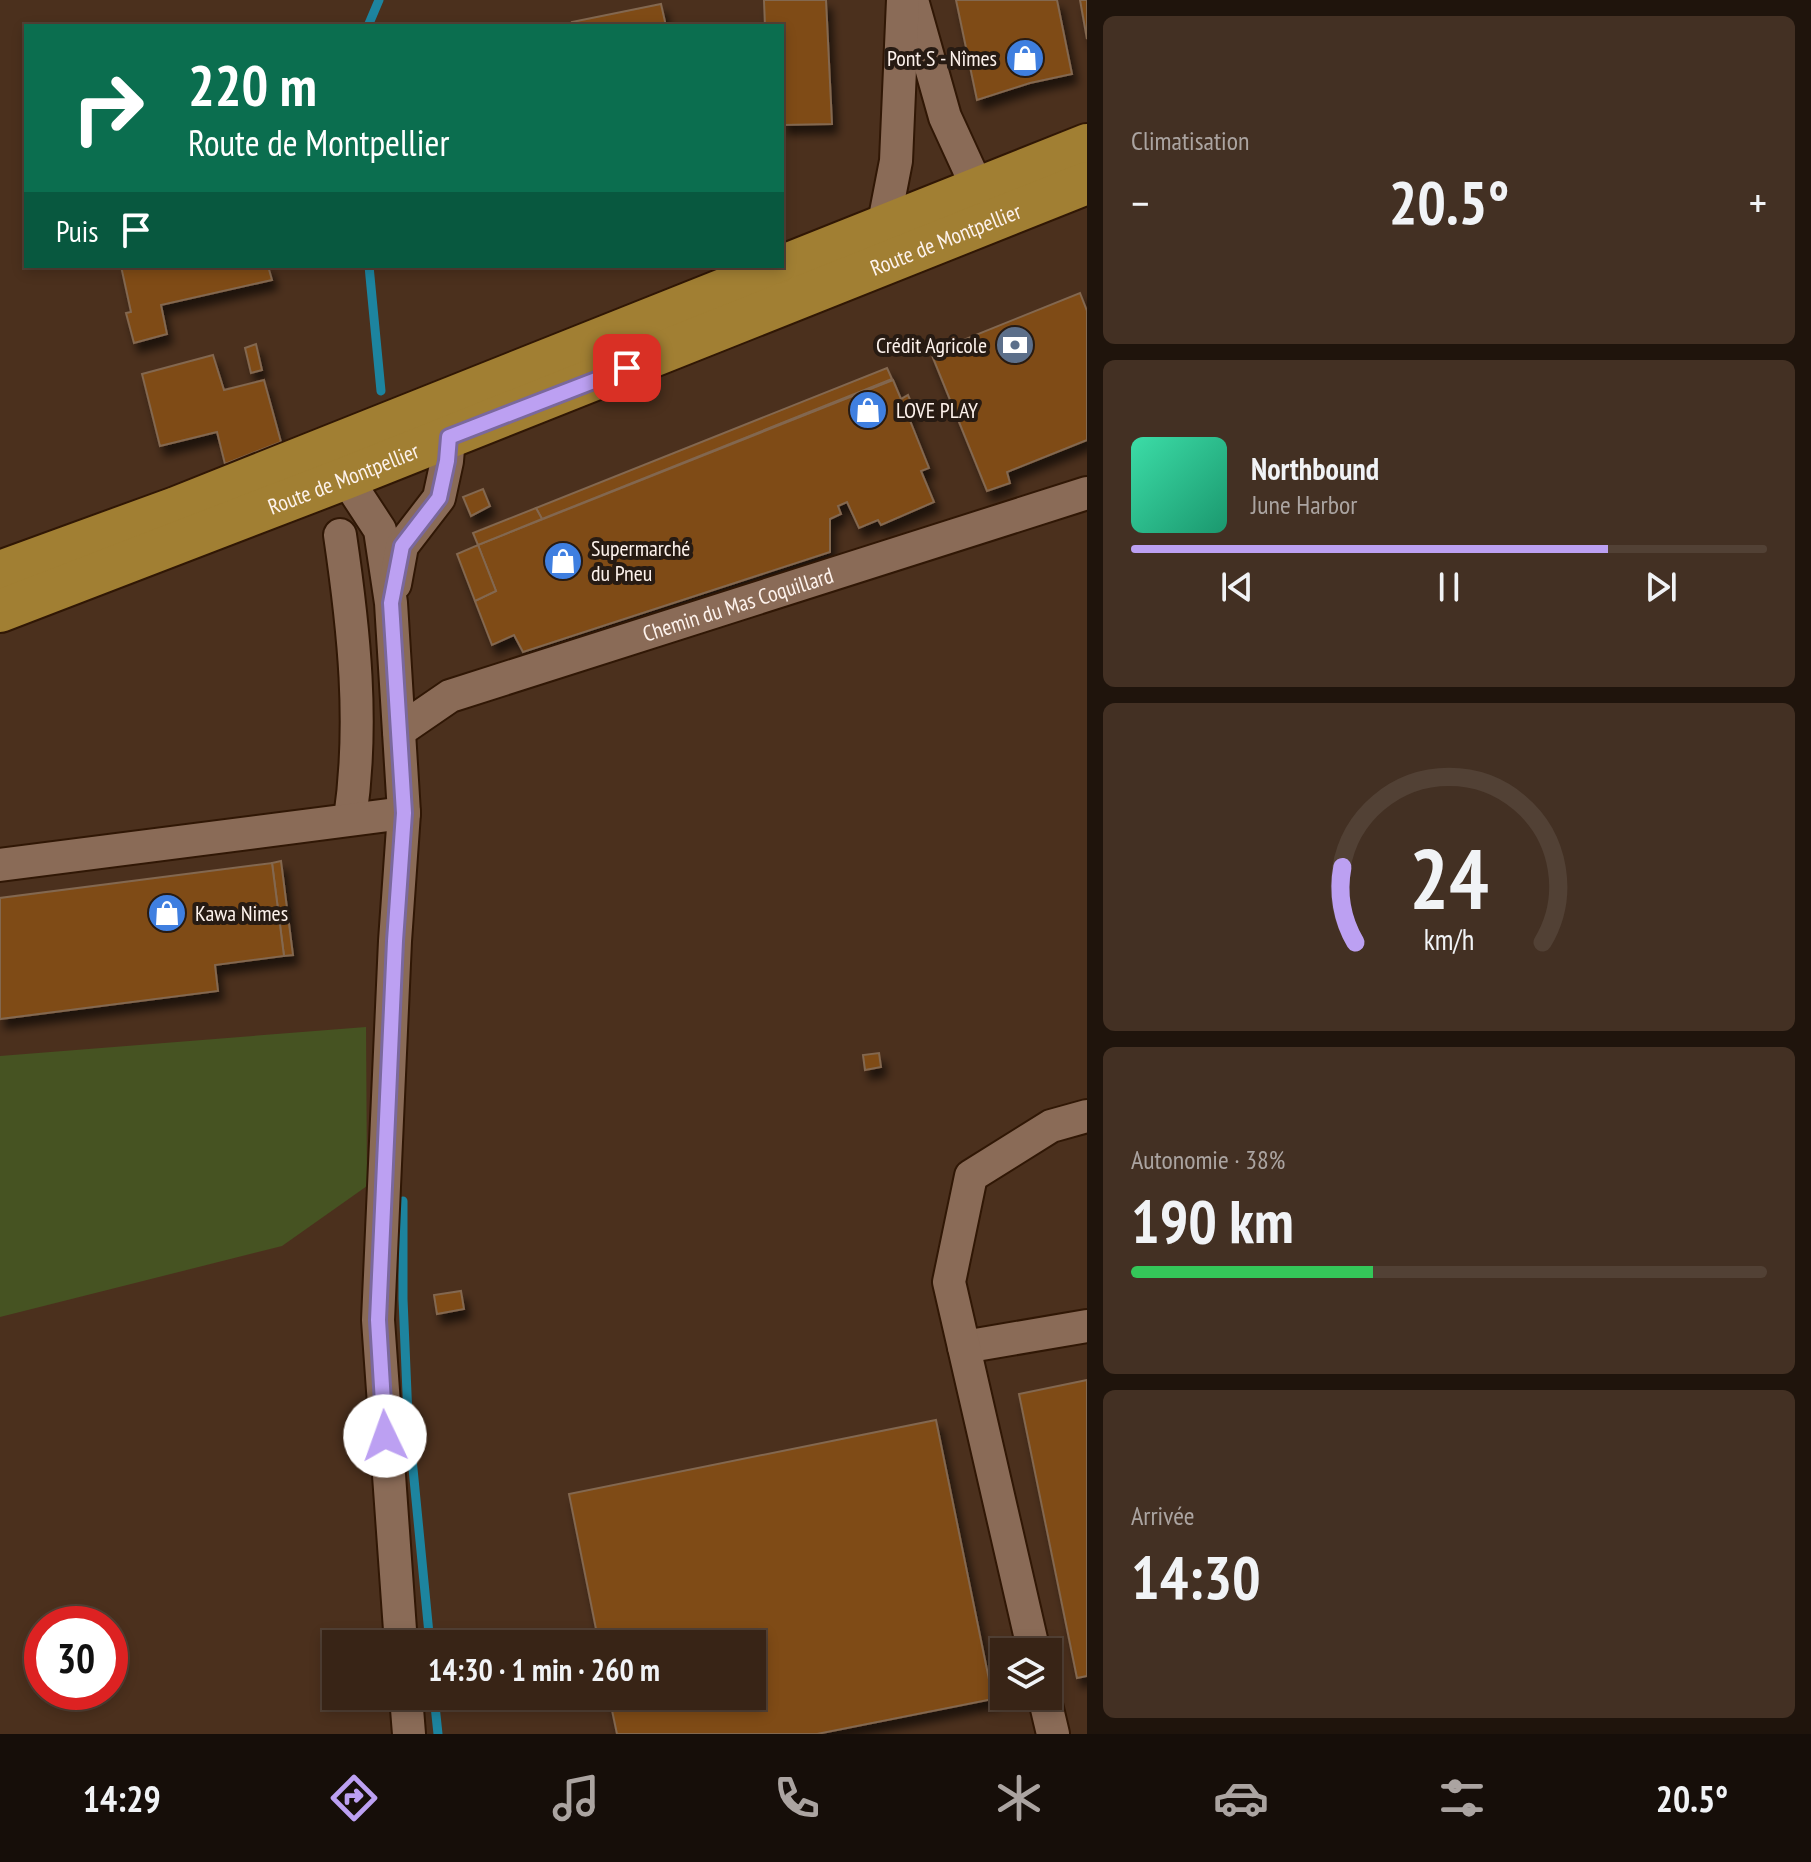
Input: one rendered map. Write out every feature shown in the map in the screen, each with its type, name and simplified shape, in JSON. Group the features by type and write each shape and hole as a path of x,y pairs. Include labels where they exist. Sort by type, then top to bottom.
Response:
{"main road":[{"name":"Route de Montpellier","path":"784,267 1087,145"},
{"name":"Route de Montpellier","path":"0,611 346,478 1087,183"},
{"name":"Route de Montpellier","path":"0,572 176,508 782,268"}],"street":[{"path":"883,228 896,161 903,0"},
{"path":"911,0 945,117 978,189"},
{"path":"391,603 402,546 439,498 449,437"},
{"path":"346,478 380,530 391,603 404,813 395,941 378,1320 400,1630"},
{"name":"Chemin du Mas Coquillard","path":"399,731 450,696 1087,493"},
{"path":"340,535 354,631 357,770 350,819"},
{"path":"0,865 404,813"},
{"path":"1031,1638 949,1282 971,1176 1051,1126 1087,1116"},
{"path":"964,1347 1087,1326"},
{"path":"407,1710 409,1734"},
{"path":"1047,1710 1053,1734"}],"green space":[{"path":"366,1027 367,1186 282,1246 0,1317 0,1056"}],"building":[{"path":"764,0 826,0 832,124 784,125 784,24 765,24"},
{"path":"956,0 1057,0 1072,74 1030,83 977,100"},
{"path":"1080,0 1087,0 1087,39"},
{"path":"661,4 666,24 572,24"},
{"path":"121,268 269,268 272,280 161,305 167,334 134,343 126,313 131,312"},
{"path":"1080,293 1087,311 1087,440 1007,472 1010,483 987,491 931,353"},
{"path":"256,344 262,370 251,373 245,348"},
{"path":"213,355 224,390 264,380 281,442 225,464 217,432 160,446 142,374"},
{"path":"887,368 892,379 542,519 536,508"},
{"path":"893,380 901,399 908,395 914,409 907,413 929,468 921,471 934,502 881,525 878,520 859,528 847,502 838,506 841,514 830,519 830,552 523,652 514,635 492,645 475,601 496,591 478,545"},
{"path":"483,489 490,506 471,516 463,497"},
{"path":"536,508 542,519 478,545 473,533"},
{"path":"478,545 496,591 475,601 457,554"},
{"path":"281,861 293,955 284,956 272,863"},
{"path":"272,863 284,956 215,965 218,991 0,1019 0,898"},
{"path":"879,1053 881,1067 865,1070 863,1055"},
{"path":"461,1291 464,1309 437,1314 434,1295"},
{"path":"1087,1380 1087,1676 1077,1678 1019,1394"},
{"path":"936,1420 990,1684 990,1700 817,1734 617,1734 612,1710 766,1710 766,1630 596,1630 569,1494"}],"waterway":[{"path":"369,24 379,0"},
{"path":"369,268 381,391"},
{"path":"403,1201 408,1417 429,1630"},
{"path":"435,1710 438,1734"}],"place":[{"name":"Pont S - Nîmes","path":"1025,58"},
{"name":"Crédit Agricole","path":"1015,345"},
{"name":"LOVE PLAY","path":"868,410"},
{"name":"Supermarché du Pneu","path":"563,561"},
{"name":"Kawa Nimes","path":"167,913"}],"route":[{"path":"385,1436 378,1320 386,1116 404,813 391,603 402,546 439,498 449,437 627,368"}]}
